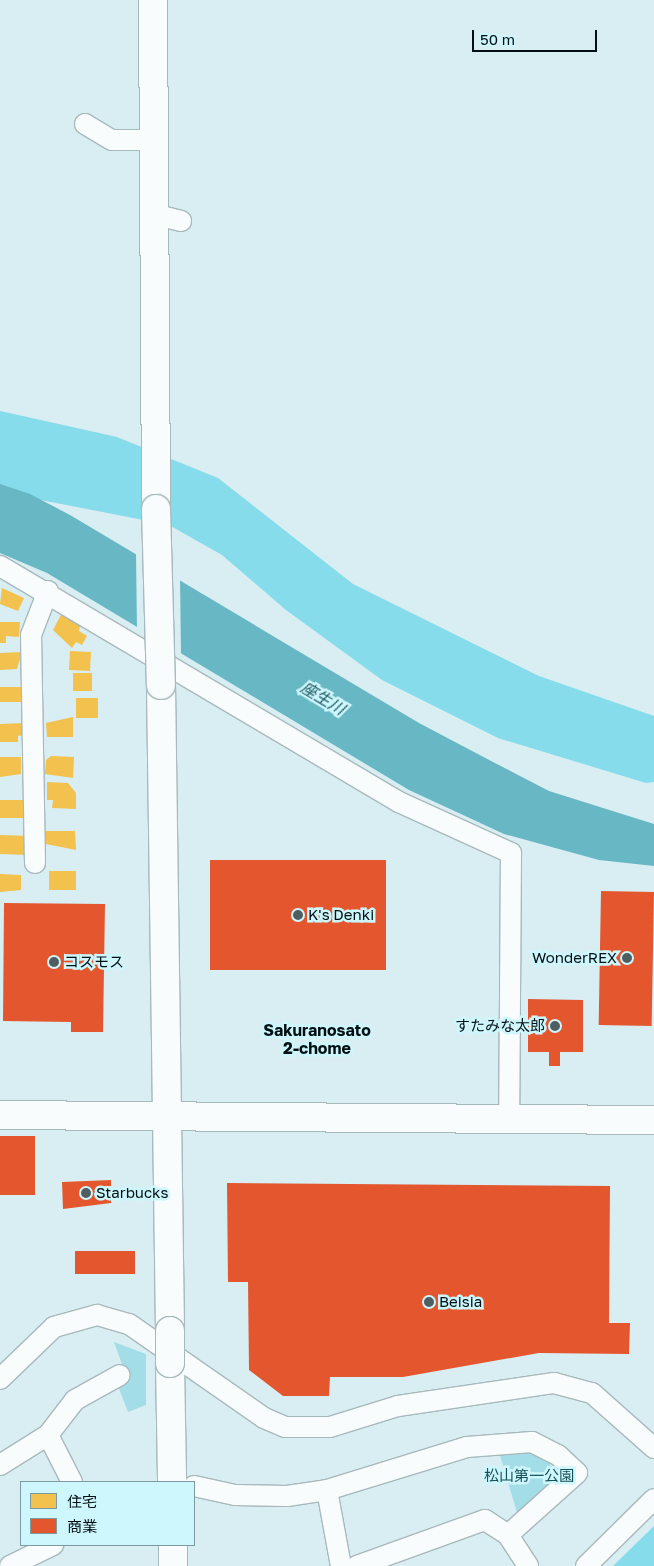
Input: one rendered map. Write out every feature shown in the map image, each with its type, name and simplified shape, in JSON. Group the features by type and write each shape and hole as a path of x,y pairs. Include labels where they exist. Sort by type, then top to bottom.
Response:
{"street":[{"path":"153,0 152,140 156,509 161,686 172,1481"},
{"path":"84,124 112,140 152,140"},
{"path":"154,214 182,221"},
{"path":"0,566 48,591 399,802 511,853 509,1119"},
{"path":"35,863 31,635 48,591"},
{"path":"0,1115 654,1120"},
{"path":"0,1379 54,1327 97,1315 129,1324 264,1418 285,1427 330,1427 398,1406 554,1383 592,1393 654,1448"},
{"path":"0,1465 48,1435 75,1400 120,1376"},
{"path":"48,1435 71,1481"},
{"path":"195,1486 261,1497 327,1490 451,1451 532,1442 558,1455 577,1473 508,1535"},
{"path":"327,1490 341,1566"},
{"path":"586,1566 654,1499"},
{"path":"358,1566 485,1520 508,1535 528,1566"},
{"path":"10,1566 51,1546"},
{"path":"173,1546 173,1566"}],"green space":[{"path":"114,1342 146,1354 146,1405 128,1412 118,1386 128,1381"},
{"name":"松山第一公園","path":"527,1451 548,1461 558,1478 518,1516 499,1452"}],"shaded area":[{"path":"0,411 117,437 218,478 353,584 539,676 654,716 654,782 646,783 498,738 382,680 286,610 222,555 169,525 0,492"},
{"path":"654,1526 654,1566 613,1566"}],"water":[{"name":"座生川","path":"0,484 30,494 70,515 419,723 493,762 549,791 654,824 654,866 599,860 504,834 409,790 47,573 0,553"}],"pier":[{"path":"136,551 180,577 181,654 137,631"}],"building: 住宅":[{"path":"2,588 24,598 18,611 0,604"},
{"path":"63,611 81,620 79,631 87,636 82,645 76,642 72,648 53,630"},
{"path":"0,622 20,622 19,637 6,636 6,643 0,643"},
{"path":"70,651 91,652 90,671 69,670"},
{"path":"22,652 17,669 0,670 0,653"},
{"path":"73,673 92,673 92,691 73,691"},
{"path":"0,687 26,687 26,702 0,702"},
{"path":"76,698 98,698 98,718 76,718"},
{"path":"73,717 73,737 47,737 46,723"},
{"path":"24,723 24,735 18,736 18,742 0,742 0,724"},
{"path":"51,756 74,757 73,778 45,774 46,760"},
{"path":"0,757 21,757 21,774 0,777"},
{"path":"47,782 68,783 76,793 76,809 52,808 53,800 47,800"},
{"path":"0,800 25,800 25,818 0,818"},
{"path":"45,831 75,831 76,850 46,844"},
{"path":"0,835 29,836 28,855 0,854"},
{"path":"49,871 76,871 76,890 49,890"},
{"path":"0,874 21,875 21,890 0,892"}],"building: 商業":[{"name":"K's Denki","path":"210,860 386,860 386,970 210,970"},
{"name":"WonderREX","path":"601,891 654,892 652,1026 599,1025"},
{"name":"コスモス","path":"4,903 105,904 103,1032 71,1032 71,1022 3,1021"},
{"name":"すたみな太郎","path":"528,999 583,1000 583,1052 560,1052 560,1066 549,1066 549,1052 528,1052"},
{"path":"0,1136 35,1136 35,1195 0,1195"},
{"name":"Starbucks","path":"111,1180 111,1203 63,1209 62,1182"},
{"name":"Beisia","path":"227,1183 610,1186 609,1323 630,1323 629,1354 539,1353 403,1377 330,1377 329,1396 283,1396 249,1370 248,1282 228,1282"},
{"path":"75,1251 135,1251 135,1274 75,1274"}],"place":[{"name":"K's Denki","path":"298,915"},
{"name":"WonderREX","path":"627,958"},
{"name":"コスモス","path":"54,962"},
{"name":"すたみな太郎","path":"555,1026"},
{"name":"Starbucks","path":"86,1193"},
{"name":"Beisia","path":"429,1302"}],"district":[{"name":"Sakuranosato 2-chome","path":"317,1039"}]}
